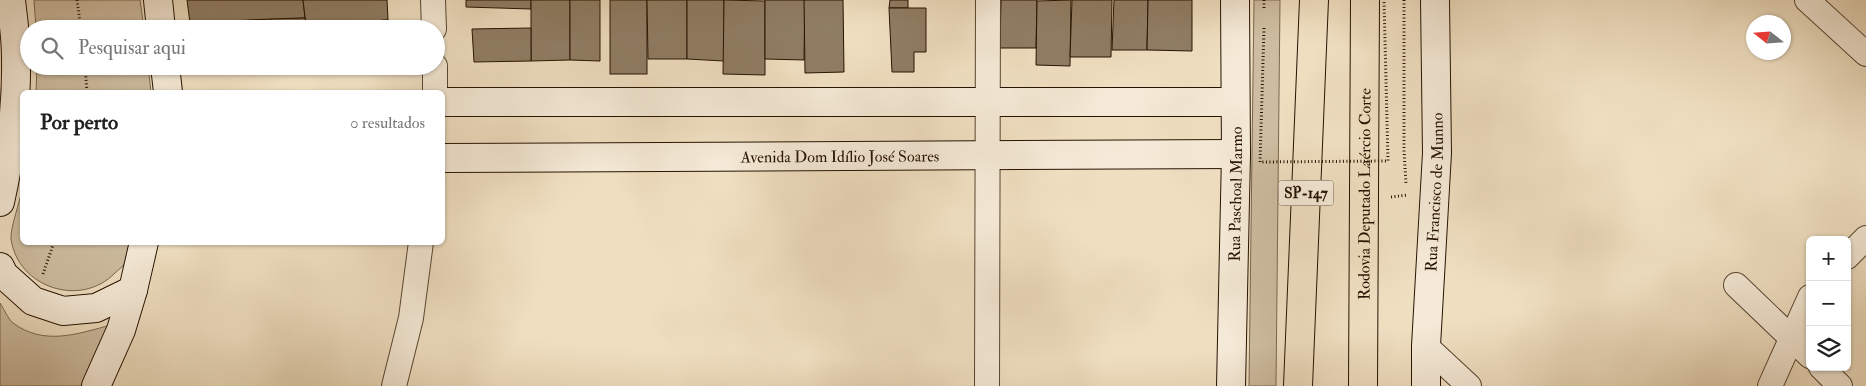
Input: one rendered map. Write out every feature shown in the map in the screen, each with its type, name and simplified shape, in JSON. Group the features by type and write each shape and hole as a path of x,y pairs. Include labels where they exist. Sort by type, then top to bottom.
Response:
{"highway":[{"name":"SP-147","path":"1298,386 1314,0"},
{"name":"Rodovia Deputado Laércio Corte","path":"1363,386 1365,0"}],"street":[{"path":"0,202 5,153 15,109 16,56 11,0"},
{"path":"158,0 160,20"},
{"path":"433,0 434,20"},
{"path":"987,386 988,0"},
{"name":"Rua Paschoal Marmo","path":"1231,386 1236,154 1235,0"},
{"path":"1807,0 1866,54"},
{"name":"Rua Francisco de Munno","path":"1426,386 1426,346 1437,153 1437,5"},
{"path":"166,75 168,90"},
{"path":"435,75 436,90"},
{"path":"445,102 1235,102"},
{"name":"Avenida Dom Idílio José Soares","path":"445,158 1236,154"},
{"path":"1851,253 1866,238"},
{"path":"96,386 120,330 133,290 143,245"},
{"path":"394,386 411,318 421,245"},
{"path":"0,267 4,275 33,301 63,311 96,308 133,290"},
{"path":"1736,286 1806,352"},
{"path":"1770,386 1806,306"},
{"path":"1426,346 1469,386"},
{"path":"1825,371 1840,386"}],"path":[{"path":"77,0 79,20"},
{"path":"1264,28 1260,162 1388,161 1384,0"},
{"path":"1391,190 1392,197 1407,196 1404,150 1404,0"},
{"path":"86,75 88,90"}],"shaded area":[{"path":"34,0 140,0 143,20 35,20"},
{"path":"1254,0 1280,0 1276,386 1249,386"},
{"path":"37,75 149,75 151,90 36,90"},
{"path":"20,198 20,245 129,245 126,262 101,284 69,291 53,288 38,281 25,270 16,256 11,239"},
{"path":"0,303 13,323 37,334 61,336 111,325 81,386 0,386"}],"building":[{"path":"187,0 303,0 305,18 259,20 190,20"},
{"path":"303,0 387,0 388,20 305,20"},
{"path":"466,0 531,0 531,9 466,7"},
{"path":"531,0 570,0 570,60 531,61"},
{"path":"570,0 600,0 600,61 570,60"},
{"path":"610,0 647,0 647,74 610,74"},
{"path":"647,0 687,0 687,59 648,59"},
{"path":"687,0 724,0 724,61 687,59"},
{"path":"724,0 765,1 765,75 723,74"},
{"path":"765,0 805,0 804,60 765,59"},
{"path":"804,0 843,0 844,72 805,73"},
{"path":"890,0 908,0 908,8 889,8"},
{"path":"1001,0 1037,0 1036,48 1000,48"},
{"path":"1071,0 1070,66 1036,65 1037,1"},
{"path":"1072,0 1112,0 1111,57 1070,57"},
{"path":"1114,0 1148,0 1147,50 1112,50"},
{"path":"1148,0 1192,0 1192,51 1147,50"},
{"path":"889,8 926,8 926,52 914,52 914,72 892,72"},
{"path":"305,18 305,20 271,20"},
{"path":"531,28 531,61 474,62 472,29"}]}
